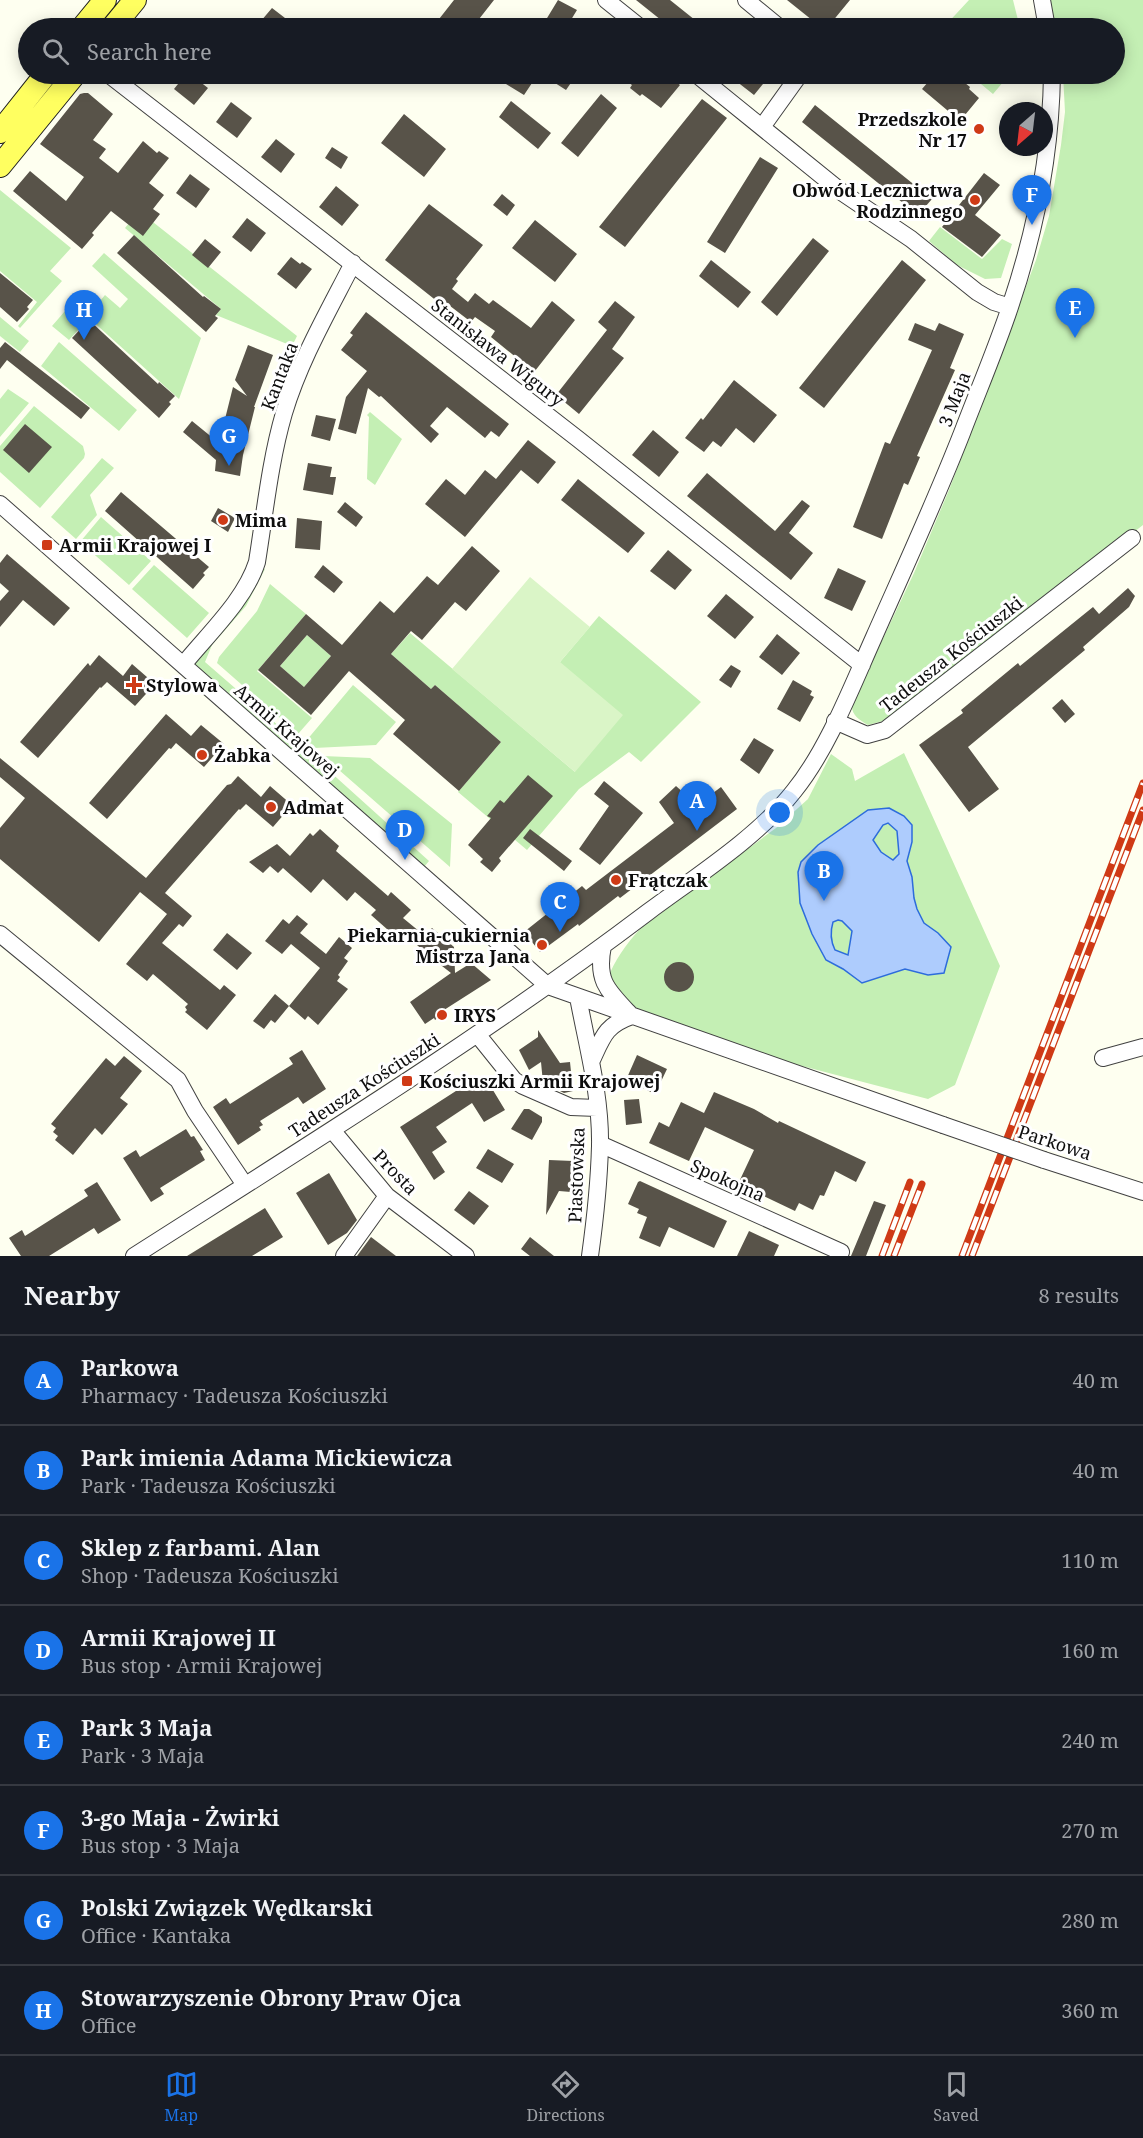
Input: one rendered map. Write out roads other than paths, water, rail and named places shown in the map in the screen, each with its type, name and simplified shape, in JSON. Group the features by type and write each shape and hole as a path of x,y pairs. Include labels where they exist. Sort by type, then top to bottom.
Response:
{"main road":[{"path":"90,18 105,0"},
{"path":"120,18 135,0"},
{"path":"0,132 38,84"},
{"path":"0,166 67,84"}],"street":[{"path":"606,0 628,18"},
{"path":"746,0 768,18"},
{"path":"1042,0 1045,18"},
{"name":"Stanisława Wigury","path":"121,84 578,439 862,665"},
{"path":"708,84 843,193 911,239 977,292 994,302 1010,307"},
{"path":"762,127 793,84"},
{"name":"3 Maja","path":"835,720 862,665 942,484 1010,307 1030,237 1041,181 1048,133 1051,84"},
{"name":"Kantaka","path":"183,665 252,578 257,562 276,444 284,411 306,354 353,263"},
{"name":"Armii Krajowej","path":"0,504 548,986"},
{"name":"Tadeusza Kościuszki","path":"134,1256 332,1130 548,986 756,830 776,812 805,776 835,720 867,735 885,730 1132,538"},
{"path":"0,934 178,1080 195,1111 245,1185"},
{"path":"592,1060 609,1027 632,1016 602,981 600,958 603,946"},
{"name":"Parkowa","path":"548,986 1044,1160 1143,1192"},
{"name":"Piastowska","path":"578,997 585,1040 592,1060 600,1144 597,1202 590,1256"},
{"path":"477,1034 514,1080 571,1107 597,1108"},
{"path":"1103,1058 1143,1047"},
{"name":"Prosta","path":"332,1130 387,1196 466,1256"},
{"name":"Spokojna","path":"600,1144 841,1252"},
{"path":"344,1256 387,1196"}],"water":[{"path":"889,808 904,816 912,825 912,842 907,861 912,877 914,898 924,923 938,933 951,947 944,973 928,975 905,969 862,983 826,960 812,934 800,903 798,872 801,862 818,845 868,810","holes":["888,823 897,831 899,854 893,860 881,852 873,840 883,825","838,920 852,931 848,955 835,950 832,943 833,922"]}],"railway":[{"path":"962,1256 1143,783"},
{"path":"972,1256 1143,810"},
{"path":"882,1256 910,1182"},
{"path":"894,1256 922,1184"}],"place":[{"name":"Przedszkole Nr 17","path":"979,129"},
{"name":"Obwód Lecznictwa Rodzinnego","path":"975,200"},
{"name":"3-go Maja - Żwirki","path":"1032,225"},
{"name":"Park 3 Maja","path":"1075,338"},
{"name":"Stowarzyszenie Obrony Praw Ojca","path":"84,340"},
{"name":"Polski Związek Wędkarski","path":"229,466"},
{"name":"Mima","path":"223,520"},
{"name":"Armii Krajowej I","path":"47,545"},
{"name":"Stylowa","path":"134,685"},
{"name":"Żabka","path":"202,755"},
{"name":"Admat","path":"271,807"},
{"name":"Parkowa","path":"697,831"},
{"name":"Armii Krajowej II","path":"405,860"},
{"name":"Frątczak","path":"616,880"},
{"name":"Park imienia Adama Mickiewicza","path":"824,901"},
{"name":"Sklep z farbami. Alan","path":"560,932"},
{"name":"Piekarnia-cukiernia Mistrza Jana","path":"542,945"},
{"name":"IRYS","path":"442,1015"},
{"name":"Kościuszki Armii Krajowej","path":"407,1081"}]}
